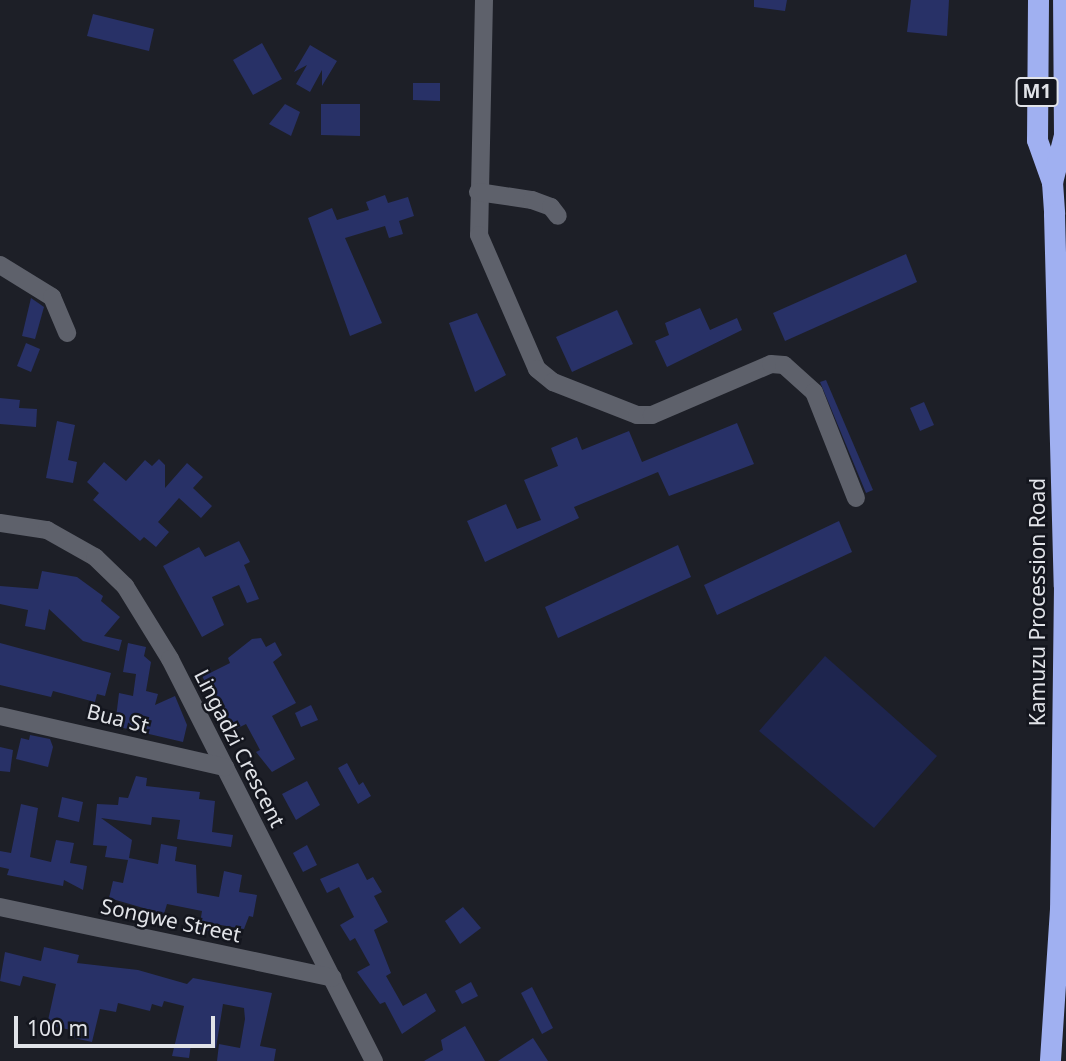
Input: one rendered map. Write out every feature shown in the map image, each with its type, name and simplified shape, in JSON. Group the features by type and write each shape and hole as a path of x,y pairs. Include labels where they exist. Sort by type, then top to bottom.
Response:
{"highway":[{"name":"Kamuzu Procession Road","path":"1038,0 1037,140 1052,182"},
{"name":"Kamuzu Procession Road","path":"1050,1061 1056,1013 1060,909 1065,586 1052,182 1064,135 1063,0"},
{"name":"Kamuzu Procession Road","path":"1056,1013 1060,1061"}],"street":[{"path":"484,0 479,235 544,377 637,415 652,415 771,364 784,365 814,392 856,498"},
{"path":"478,192 532,200 551,207 558,216"},
{"path":"0,265 52,297 67,333"},
{"name":"Lingadzi Crescent","path":"0,523 47,530 95,557 125,586 170,659 374,1061"},
{"name":"Bua St","path":"0,716 225,767"},
{"name":"Songwe Street","path":"0,907 333,978"}],"shaded area":[{"path":"825,656 937,756 874,828 759,731"}],"building":[{"path":"754,0 787,0 785,11 754,7"},
{"path":"911,0 949,0 947,36 907,32"},
{"path":"93,14 154,29 149,51 87,36"},
{"path":"262,43 282,79 253,95 233,60"},
{"path":"310,45 337,61 322,86 322,70 310,92 296,84 307,65 294,72"},
{"path":"413,83 440,83 440,101 413,100"},
{"path":"285,104 300,112 291,136 269,124"},
{"path":"321,104 360,104 360,136 321,135"},
{"path":"385,195 388,203 408,197 414,216 399,221 403,234 389,238 385,226 345,238 382,323 350,336 308,218 332,208 337,220 369,210 366,202"},
{"path":"906,254 917,282 785,341 773,313"},
{"path":"31,298 44,307 35,339 22,336"},
{"path":"700,308 710,330 737,318 742,330 667,367 655,341 669,335 665,323"},
{"path":"617,310 633,344 572,372 556,337"},
{"path":"477,313 506,375 475,392 449,323"},
{"path":"26,343 40,349 31,372 17,366"},
{"path":"826,380 873,490 866,493 820,382"},
{"path":"0,398 20,400 19,408 37,409 36,427 0,424"},
{"path":"924,402 934,425 920,431 910,408"},
{"path":"57,421 75,425 68,460 77,462 73,483 46,478"},
{"path":"737,423 754,464 669,496 658,472 574,507 579,518 485,562 467,521 506,504 517,529 541,520 524,480 558,466 551,448 577,437 582,450 629,431 642,462"},
{"path":"159,459 165,465 165,488 187,463 203,477 193,488 212,506 201,518 179,498 158,522 169,532 156,547 144,537 140,541 93,500 99,493 87,482 104,462 126,481 145,460 152,466"},
{"path":"839,521 852,552 717,615 704,585"},
{"path":"239,541 250,562 244,565 259,599 247,603 239,585 212,597 224,625 202,637 163,566 199,547 205,557"},
{"path":"678,545 691,577 558,638 545,607"},
{"path":"42,571 77,577 103,596 101,601 120,617 104,636 122,640 119,651 83,641 49,609 45,630 25,626 28,610 0,604 0,586 38,589"},
{"path":"261,638 266,647 275,642 282,655 273,662 296,703 272,716 295,759 272,772 256,752 260,750 246,724 232,731 202,676 210,668 212,672 230,663 228,658 252,639"},
{"path":"0,643 111,673 105,696 97,694 95,702 53,691 51,697 0,685"},
{"path":"128,643 146,647 144,656 151,662 146,691 158,694 155,705 175,696 187,725 183,742 115,726 119,693 133,696 136,674 123,672"},
{"path":"311,705 318,720 301,727 295,713"},
{"path":"30,735 50,739 53,747 48,767 16,759 21,738 29,740"},
{"path":"0,747 13,750 10,772 0,771"},
{"path":"347,763 359,785 363,782 371,796 358,804 338,768"},
{"path":"136,776 147,778 146,786 200,792 199,799 215,801 212,832 233,835 231,847 177,839 180,820 152,817 151,825 101,818 132,840 129,858 158,864 161,844 177,847 175,861 196,865 197,893 219,897 224,871 242,875 239,892 257,895 253,917 249,916 244,929 215,924 214,932 199,929 202,911 167,904 164,914 109,898 113,881 123,883 128,860 105,857 107,846 93,845 97,804 118,805 119,797 128,798"},
{"path":"307,781 320,805 296,820 282,794"},
{"path":"62,797 83,802 79,822 58,817"},
{"path":"21,804 38,808 30,857 51,862 56,840 74,843 70,863 87,866 83,890 64,880 63,886 7,875 9,869 0,867 0,851 11,853"},
{"path":"307,845 317,865 303,872 293,853"},
{"path":"358,863 367,880 373,877 382,892 374,896 388,922 374,930 391,973 386,976 403,1006 426,993 436,1011 402,1034 385,1002 380,1004 357,972 370,965 355,938 350,941 340,925 354,917 339,887 327,893 320,879"},
{"path":"463,907 481,928 460,944 445,921"},
{"path":"44,947 79,955 77,963 138,970 187,984 193,978 272,993 260,1046 276,1049 274,1061 217,1061 219,1044 240,1048 245,1019 244,1008 223,1004 216,1048 191,1044 189,1058 172,1056 184,1006 164,1001 162,1007 152,1004 150,1011 118,1003 116,1012 100,1009 92,1042 69,1037 71,1030 47,1025 56,984 23,976 20,986 0,981 5,952 41,961"},
{"path":"471,982 478,996 462,1004 455,991"},
{"path":"532,987 553,1028 542,1034 521,993"},
{"path":"465,1026 485,1061 424,1061 443,1050 441,1040"},
{"path":"533,1038 548,1061 498,1061"}]}
